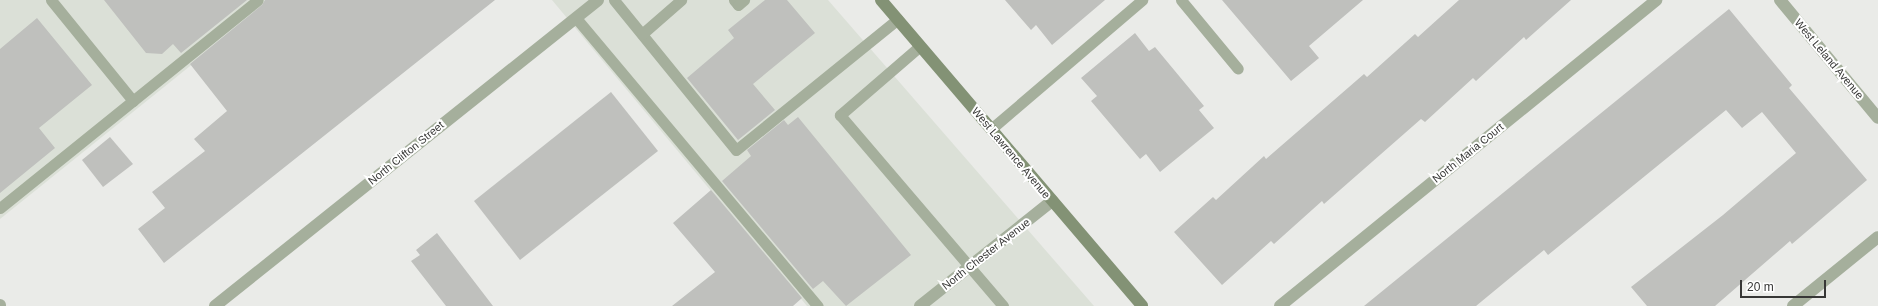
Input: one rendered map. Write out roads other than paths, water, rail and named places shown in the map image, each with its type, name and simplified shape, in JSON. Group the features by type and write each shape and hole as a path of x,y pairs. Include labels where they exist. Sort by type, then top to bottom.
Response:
{"main road":[{"name":"West Lawrence Avenue","path":"881,0 1142,306"}],"street":[{"name":"North Clifton Street","path":"215,306 598,0"},
{"name":"North Maria Court","path":"1280,306 1656,0"},
{"name":"West Leland Avenue","path":"1780,0 1878,118"},
{"name":"North Chester Avenue","path":"920,306 1052,201"},
{"path":"1793,306 1878,237"}],"lane":[{"path":"51,0 133,101"},
{"path":"0,208 258,0"},
{"path":"614,0 736,150 898,19"},
{"path":"642,34 681,0"},
{"path":"734,0 738,5 744,0"},
{"path":"991,129 1142,0"},
{"path":"1181,0 1238,69"},
{"path":"576,18 818,306"},
{"path":"920,46 840,116 1003,306"}]}
